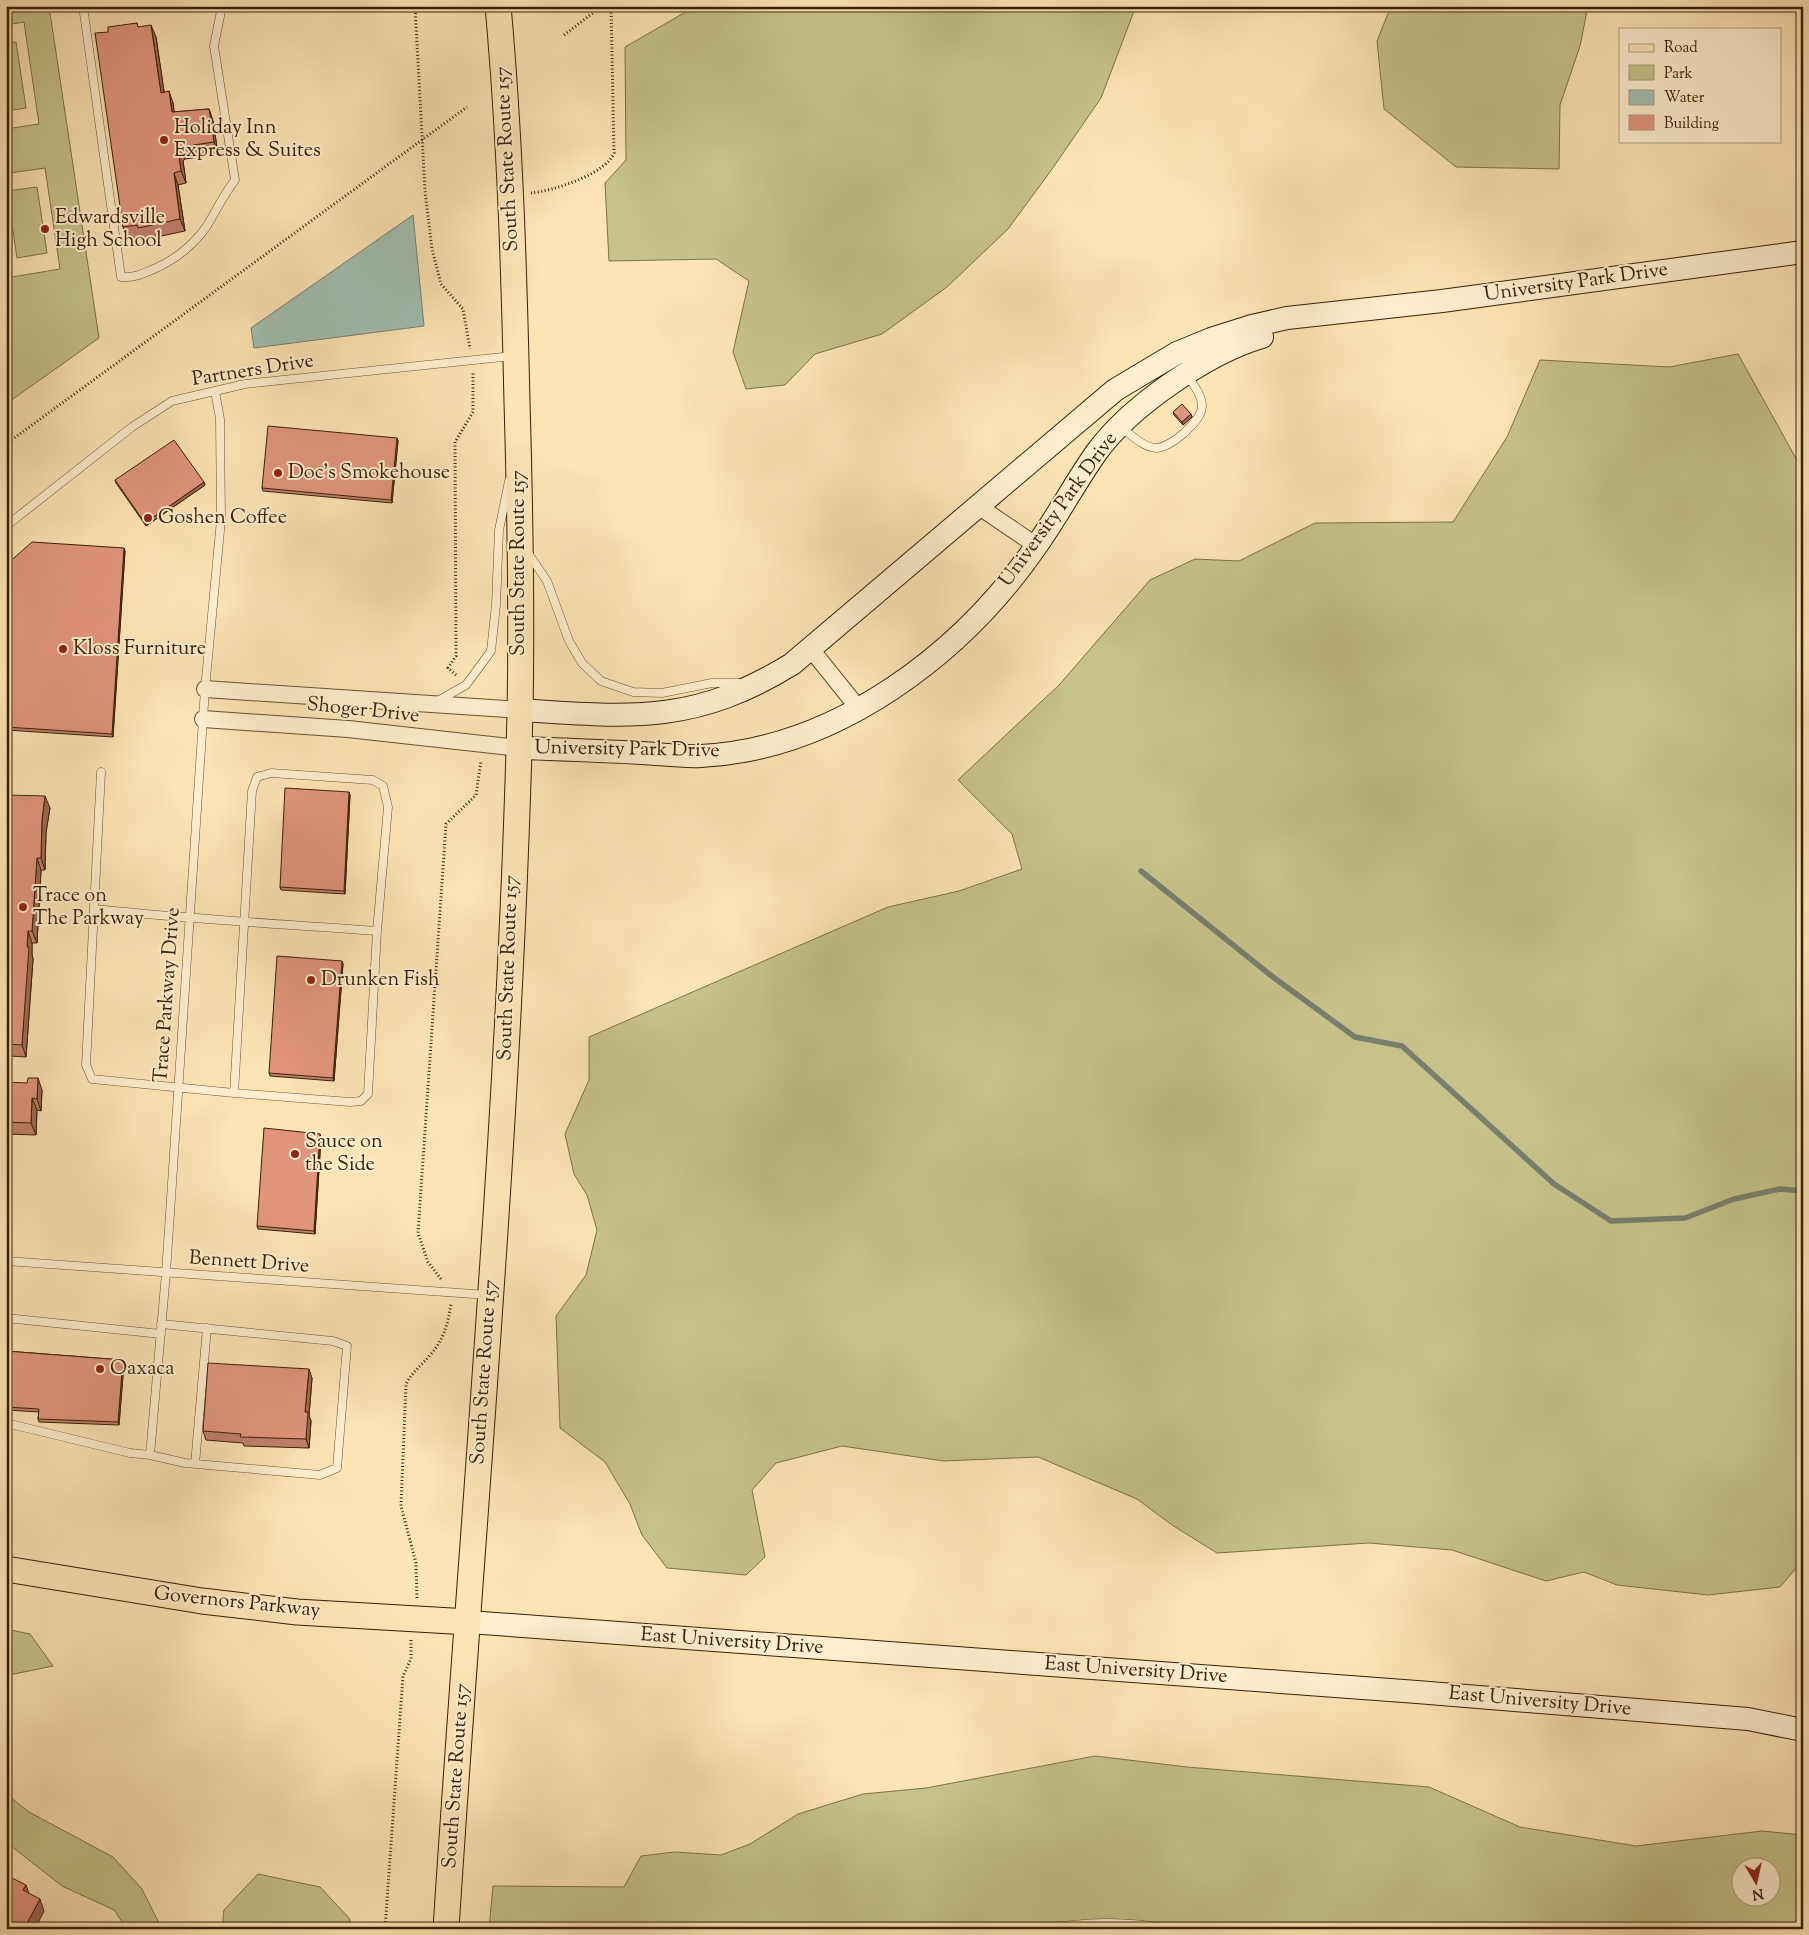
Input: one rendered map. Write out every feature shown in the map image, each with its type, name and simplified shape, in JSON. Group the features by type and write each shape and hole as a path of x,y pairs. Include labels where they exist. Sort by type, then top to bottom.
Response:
{"main road":[{"name":"South State Route 157","path":"446,1929 469,1622 507,1044 519,748 521,543 512,195 498,6"},
{"name":"Governors Parkway","path":"6,1569 202,1601 297,1612 469,1622"}],"street":[{"name":"University Park Drive","path":"520,710 622,716 653,715 718,701 762,682 792,664 1115,390 1177,353 1211,339 1252,326 1287,318 1803,252"},
{"name":"University Park Drive","path":"519,748 700,756 748,750 789,740 822,728 859,709 933,657 969,625 1007,585 1037,546 1098,451 1138,410 1187,373 1212,358 1253,339 1349,311"},
{"path":"978,506 1037,546"},
{"path":"810,648 859,709"},
{"name":"Shoger Drive","path":"205,689 428,706 520,710"},
{"name":"Shoger Drive","path":"203,719 348,729 519,748"},
{"name":"East University Drive","path":"469,1622 1427,1692 1748,1719 1803,1730"}],"lane":[{"path":"84,6 121,277 133,278 167,263 193,243 210,221 223,195 235,180 214,46 222,6"},
{"name":"Partners Drive","path":"6,526 132,427 172,401 245,384 516,355"},
{"path":"1121,427 1147,446 1158,448 1174,441 1198,420 1202,413 1202,404 1198,392 1187,373"},
{"name":"Trace Parkway Drive","path":"150,1455 166,1273 205,689 221,520 220,413 215,391"},
{"name":"Shoger Drive","path":"428,706 466,685 491,651 496,605 499,530 518,432"},
{"name":"University Park Drive","path":"521,543 547,581 569,641 582,663 601,681 633,692 662,693 712,683 762,682"},
{"path":"100,772 86,1065 92,1079 234,1093 350,1102 361,1101 368,1094 377,931 388,807 382,786 373,780 271,773 257,777 252,791 234,1093"},
{"path":"94,909 189,918 377,931"},
{"name":"Bennett Drive","path":"6,1261 490,1295"},
{"path":"6,1318 160,1334"},
{"path":"6,1423 130,1453 195,1464 320,1475 337,1468 346,1346 333,1341 161,1324"},
{"path":"195,1464 207,1328"},
{"path":"1040,1929 1090,1922 1137,1922 1170,1929"}],"path":[{"path":"415,6 428,222 436,270 441,284 463,309 475,389 473,412 455,442 456,656 448,668 466,685"},
{"path":"564,35 602,6"},
{"path":"512,195 545,192 598,170 611,160 614,144 611,6"},
{"path":"6,444 467,107"},
{"path":"385,1929 403,1676 411,1659 412,1619 418,1592 416,1563 401,1506 406,1384 413,1371 430,1355 447,1328 452,1293 428,1262 418,1233 446,824 476,795 481,769 482,745"}],"green space":[{"name":"Edwardsville High School","path":"6,6 49,6 99,338 6,404 6,278 60,269 45,168 10,173 6,158 6,129 39,124 24,22 6,25"},
{"path":"696,6 1136,6 1101,98 1008,229 947,287 882,334 815,354 785,385 746,389 733,352 749,281 716,259 609,261 605,183 626,160 625,47"},
{"path":"1391,6 1588,6 1580,46 1560,105 1559,169 1456,167 1384,109 1377,41"},
{"path":"16,42 26,108 6,111 6,43"},
{"path":"37,187 47,253 17,258 7,191"},
{"path":"1738,354 1803,471 1803,1560 1780,1587 1708,1595 1617,1585 1584,1572 1546,1581 1452,1550 1369,1543 1217,1553 1172,1525 1137,1499 1038,1457 944,1461 842,1446 776,1463 752,1490 765,1557 746,1575 667,1568 642,1535 630,1504 605,1462 560,1428 556,1316 586,1275 597,1230 587,1195 574,1174 565,1134 589,1080 589,1037 888,907 959,891 1022,869 1012,834 958,780 1059,685 1150,580 1195,559 1239,561 1315,523 1453,522 1507,437 1540,360 1669,367"},
{"path":"6,1629 30,1634 53,1666 14,1674 6,1673"},
{"path":"1095,1756 1187,1767 1429,1787 1520,1827 1636,1846 1762,1831 1803,1835 1803,1929 489,1929 493,1886 624,1887 641,1856 675,1852 721,1855 750,1844 798,1814 863,1794 926,1788"},
{"path":"6,1794 29,1812 113,1857 142,1889 162,1929 127,1929 114,1910 62,1886 6,1842"},
{"path":"258,1874 320,1887 349,1918 352,1929 222,1929 224,1910"}],"water":[{"path":"413,215 424,326 254,348 251,328"}],"building":[{"name":"Holiday Inn Express & Suites","path":"137,23 138,27 151,25 161,93 169,91 172,112 209,109 214,142 178,149 181,171 174,173 180,219 138,228 137,225 123,227 95,33 108,32 108,27"},
{"path":"1182,404 1191,414 1182,422 1173,412"},
{"path":"268,426 397,438 391,500 262,488"},
{"path":"174,440 204,482 145,523 115,480"},
{"name":"Kloss Furniture","path":"32,542 124,548 112,734 6,727 6,565"},
{"path":"285,788 349,792 344,891 280,887"},
{"name":"Trace on The Parkway","path":"6,795 45,796 41,858 37,858 32,931 28,931 27,947 29,947 22,1045 6,1044"},
{"path":"277,956 342,961 333,1078 269,1073"},
{"path":"28,1078 38,1078 37,1099 32,1098 31,1123 6,1122 6,1082 27,1083"},
{"path":"264,1128 320,1134 314,1231 257,1226"},
{"path":"6,1351 123,1360 118,1422 38,1419 39,1409 6,1407"},
{"path":"208,1363 309,1369 305,1412 308,1412 306,1439 240,1437 241,1434 203,1431"},
{"path":"6,1875 26,1885 23,1890 40,1899 24,1929 6,1929"}],"waterway":[{"path":"1141,871 1273,977 1355,1037 1402,1046 1554,1184 1611,1221 1685,1218 1734,1199 1780,1189 1803,1191"}],"place":[{"name":"Holiday Inn Express & Suites","path":"164,140"},
{"name":"Edwardsville High School","path":"45,229"},
{"name":"Doc's Smokehouse","path":"278,473"},
{"name":"Goshen Coffee","path":"148,518"},
{"name":"Kloss Furniture","path":"63,649"},
{"name":"Trace on The Parkway","path":"23,907"},
{"name":"Drunken Fish","path":"311,980"},
{"name":"Sauce on the Side","path":"295,1154"},
{"name":"Oaxaca","path":"100,1369"}]}
